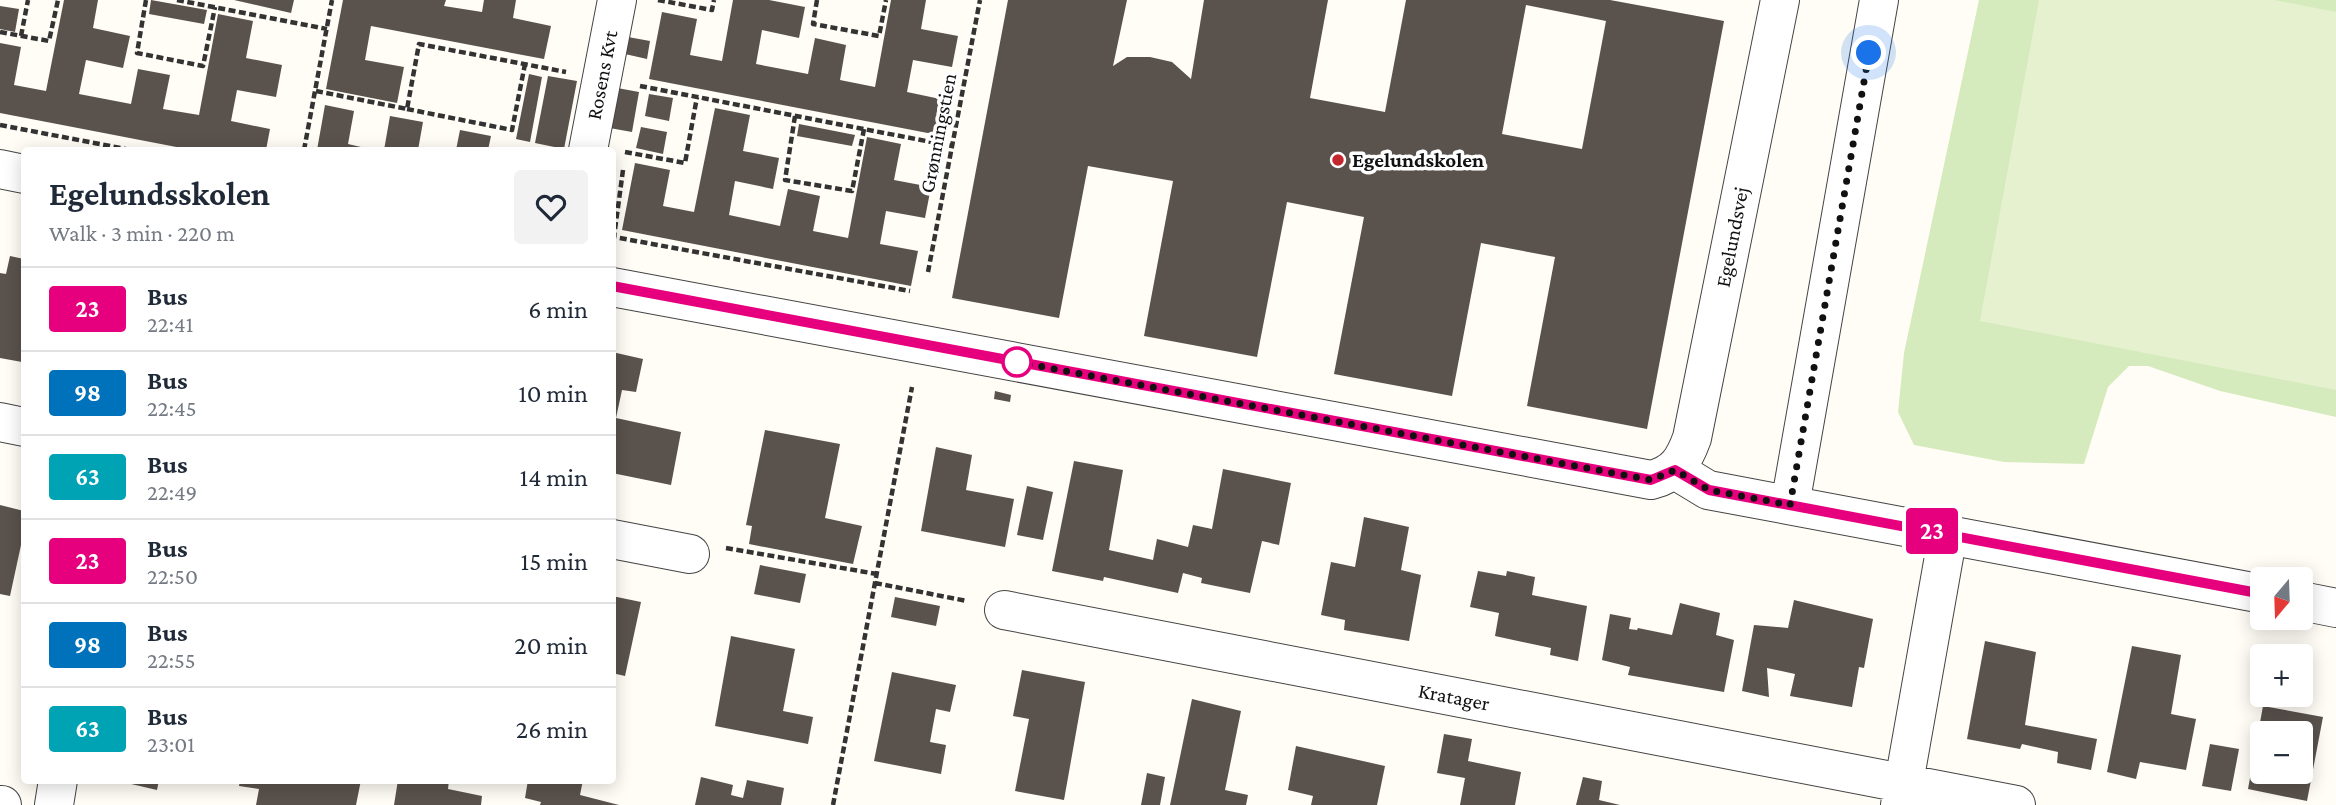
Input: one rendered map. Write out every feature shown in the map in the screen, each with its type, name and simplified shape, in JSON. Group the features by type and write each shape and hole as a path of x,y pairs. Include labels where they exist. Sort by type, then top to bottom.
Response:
{"street":[{"name":"Rosens Kvt","path":"589,147 617,0"},
{"name":"Egelundsvej","path":"1675,470 1685,456 1692,438 1780,0"},
{"path":"1790,505 1878,0"},
{"path":"0,169 21,173"},
{"path":"616,287 1651,480 1675,470 1709,490 2250,592"},
{"path":"0,422 21,426"},
{"path":"1902,795 1948,534"},
{"path":"616,540 690,554"},
{"path":"2314,604 2336,608"},
{"name":"Kratager","path":"1004,610 1902,795 2015,805"},
{"path":"54,805 57,784"}],"path":[{"path":"21,36 28,0"},
{"path":"0,32 49,41 58,0"},
{"path":"146,0 137,53 203,66 215,7"},
{"path":"177,0 327,29"},
{"path":"305,147 332,0"},
{"path":"658,0 712,10 714,0"},
{"path":"817,0 813,24 879,36 886,0"},
{"name":"Grønningstien","path":"928,272 979,0"},
{"path":"407,110 419,44 952,146"},
{"path":"316,91 512,130 525,64"},
{"path":"616,223 626,152 685,163 697,97"},
{"path":"795,116 785,180 852,191 864,129"},
{"path":"0,125 115,147"},
{"path":"616,237 910,291"},
{"path":"832,805 912,387"},
{"path":"690,554 720,547 877,574"},
{"path":"875,583 1004,610"}],"green space":[{"path":"1979,0 2336,0 2336,417 2220,391 2148,366 2129,366 2108,387 2084,464 2004,462 1914,445 1898,412 1904,353"},
{"path":"2039,0 2274,0 2336,12 2336,390 1980,321"}],"building":[{"path":"64,0 98,0 93,28 130,36 123,68 86,60 79,94 131,104 138,69 170,75 163,109 199,115 218,14 253,21 246,58 282,65 276,97 237,90 231,121 270,129 267,147 176,147 0,113 0,43 21,47 14,85 46,91"},
{"path":"151,0 207,10 204,24 149,14"},
{"path":"234,0 294,0 291,13"},
{"path":"343,0 446,0 444,6 482,12 484,0 516,0 513,18 551,26 544,59 371,26 365,60 404,67 397,103 326,89"},
{"path":"733,0 769,0 805,7 799,38 762,30 756,64 808,74 815,38 846,45 840,80 875,87 891,0 926,0 921,29 958,36 952,67 913,60 907,92 945,100 938,135 649,79 662,12 697,19 690,55 722,61"},
{"name":"Egelundskolen","path":"1008,0 1127,0 1113,66 1127,57 1150,57 1172,62 1191,79 1204,0 1328,0 1310,98 1385,112 1406,0 1610,0 1724,21 1647,429 1527,406 1555,257 1481,243 1452,396 1334,374 1364,217 1287,202 1257,357 1144,336 1173,181 1088,166 1059,318 952,298","holes":["1526,5 1606,21 1582,149 1502,134"]},
{"path":"0,6 19,9 15,32 0,29"},
{"path":"628,37 650,41 647,59 625,54"},
{"path":"529,74 542,77 530,142 516,139"},
{"path":"548,76 577,81 564,147 535,143"},
{"path":"612,87 639,92 632,132 604,127"},
{"path":"649,94 673,98 669,121 645,116"},
{"path":"325,105 354,111 348,144 361,147 318,147"},
{"path":"715,108 750,115 743,151 779,158 773,189 735,181 729,215 780,226 788,189 820,196 813,231 848,238 867,137 901,144 894,180 931,187 925,218 886,211 880,244 918,251 911,286 622,230 635,163 670,170 663,206 694,212"},
{"path":"390,116 423,122 419,147 385,147"},
{"path":"799,124 855,135 852,146 797,136"},
{"path":"641,127 667,132 663,154 636,148"},
{"path":"460,130 491,136 489,147 457,147"},
{"path":"10,256 21,258 21,362 0,358 0,273 6,274"},
{"path":"616,353 643,359 636,392 622,390 616,418"},
{"path":"995,391 1011,395 1010,402 994,399"},
{"path":"616,418 681,432 671,485 616,474"},
{"path":"765,430 840,444 825,518 862,526 853,564 749,544 752,526 746,525"},
{"path":"936,447 972,455 966,490 1014,499 1005,547 921,531"},
{"path":"1074,461 1123,470 1109,550 1153,560 1157,539 1188,547 1193,525 1212,529 1223,469 1291,483 1279,545 1262,541 1250,593 1201,583 1202,578 1183,573 1178,593 1104,577 1103,581 1052,571"},
{"path":"1027,486 1053,492 1043,540 1017,535"},
{"path":"0,505 21,510 21,545 10,596 0,594"},
{"path":"1364,517 1409,527 1401,570 1421,575 1409,641 1344,630 1345,620 1321,615 1331,562 1355,567"},
{"path":"760,565 806,574 800,603 754,594"},
{"path":"1478,571 1506,576 1507,571 1535,577 1532,595 1587,606 1578,661 1550,655 1551,648 1495,636 1499,613 1470,607"},
{"path":"616,597 641,602 625,676 616,674"},
{"path":"895,597 940,606 936,626 891,617"},
{"path":"1794,600 1873,619 1864,668 1859,667 1852,707 1790,696 1795,674 1767,668 1769,697 1742,691 1754,625 1788,628"},
{"path":"1680,603 1720,613 1716,635 1734,640 1724,692 1628,675 1630,667 1602,660 1610,614 1631,618 1629,629 1638,628 1672,635"},
{"path":"731,636 795,649 783,711 813,717 808,744 715,726"},
{"path":"1985,641 2036,652 2025,725 2097,739 2091,770 2057,763 2058,752 2022,744 2020,749 1967,739"},
{"path":"2132,646 2181,655 2171,714 2196,719 2186,770 2140,762 2136,779 2107,772"},
{"path":"1022,670 1085,682 1064,800 1015,791 1029,719 1013,716"},
{"path":"892,672 956,685 950,712 936,709 930,742 946,745 941,774 874,761"},
{"path":"1192,699 1241,711 1225,790 1248,795 1246,805 1170,805"},
{"path":"2263,707 2323,717 2313,770 2313,721 2260,721"},
{"path":"1444,734 1472,739 1468,761 1521,772 1515,805 1460,805 1465,778 1437,773"},
{"path":"2210,744 2239,749 2231,791 2202,786"},
{"path":"1296,746 1385,766 1377,805 1311,805 1313,796 1288,790"},
{"path":"1147,773 1165,777 1160,805 1141,805"},
{"path":"701,777 733,785 731,795 743,798 747,780 784,788 781,805 695,805"},
{"path":"1583,777 1602,781 1599,800 1620,805 1576,805"},
{"path":"2250,778 2250,784 2310,784 2307,801 2248,789"},
{"path":"131,784 158,784 157,790"},
{"path":"360,784 356,805 256,805 259,789 239,786"},
{"path":"397,784 449,784 448,789 482,796 481,805 394,805"},
{"path":"527,784 582,784 580,795 619,805 540,805 541,802 525,798"}],"bus line":[{"name":"23","path":"616,287 1651,480 1664,477 1675,470 1709,490 2250,592"}],"place":[{"name":"Egelundskolen","path":"1338,160"}],"route":[{"path":"1017,362 1651,480 1664,477 1675,470 1709,490 1790,505 1869,53"}]}
